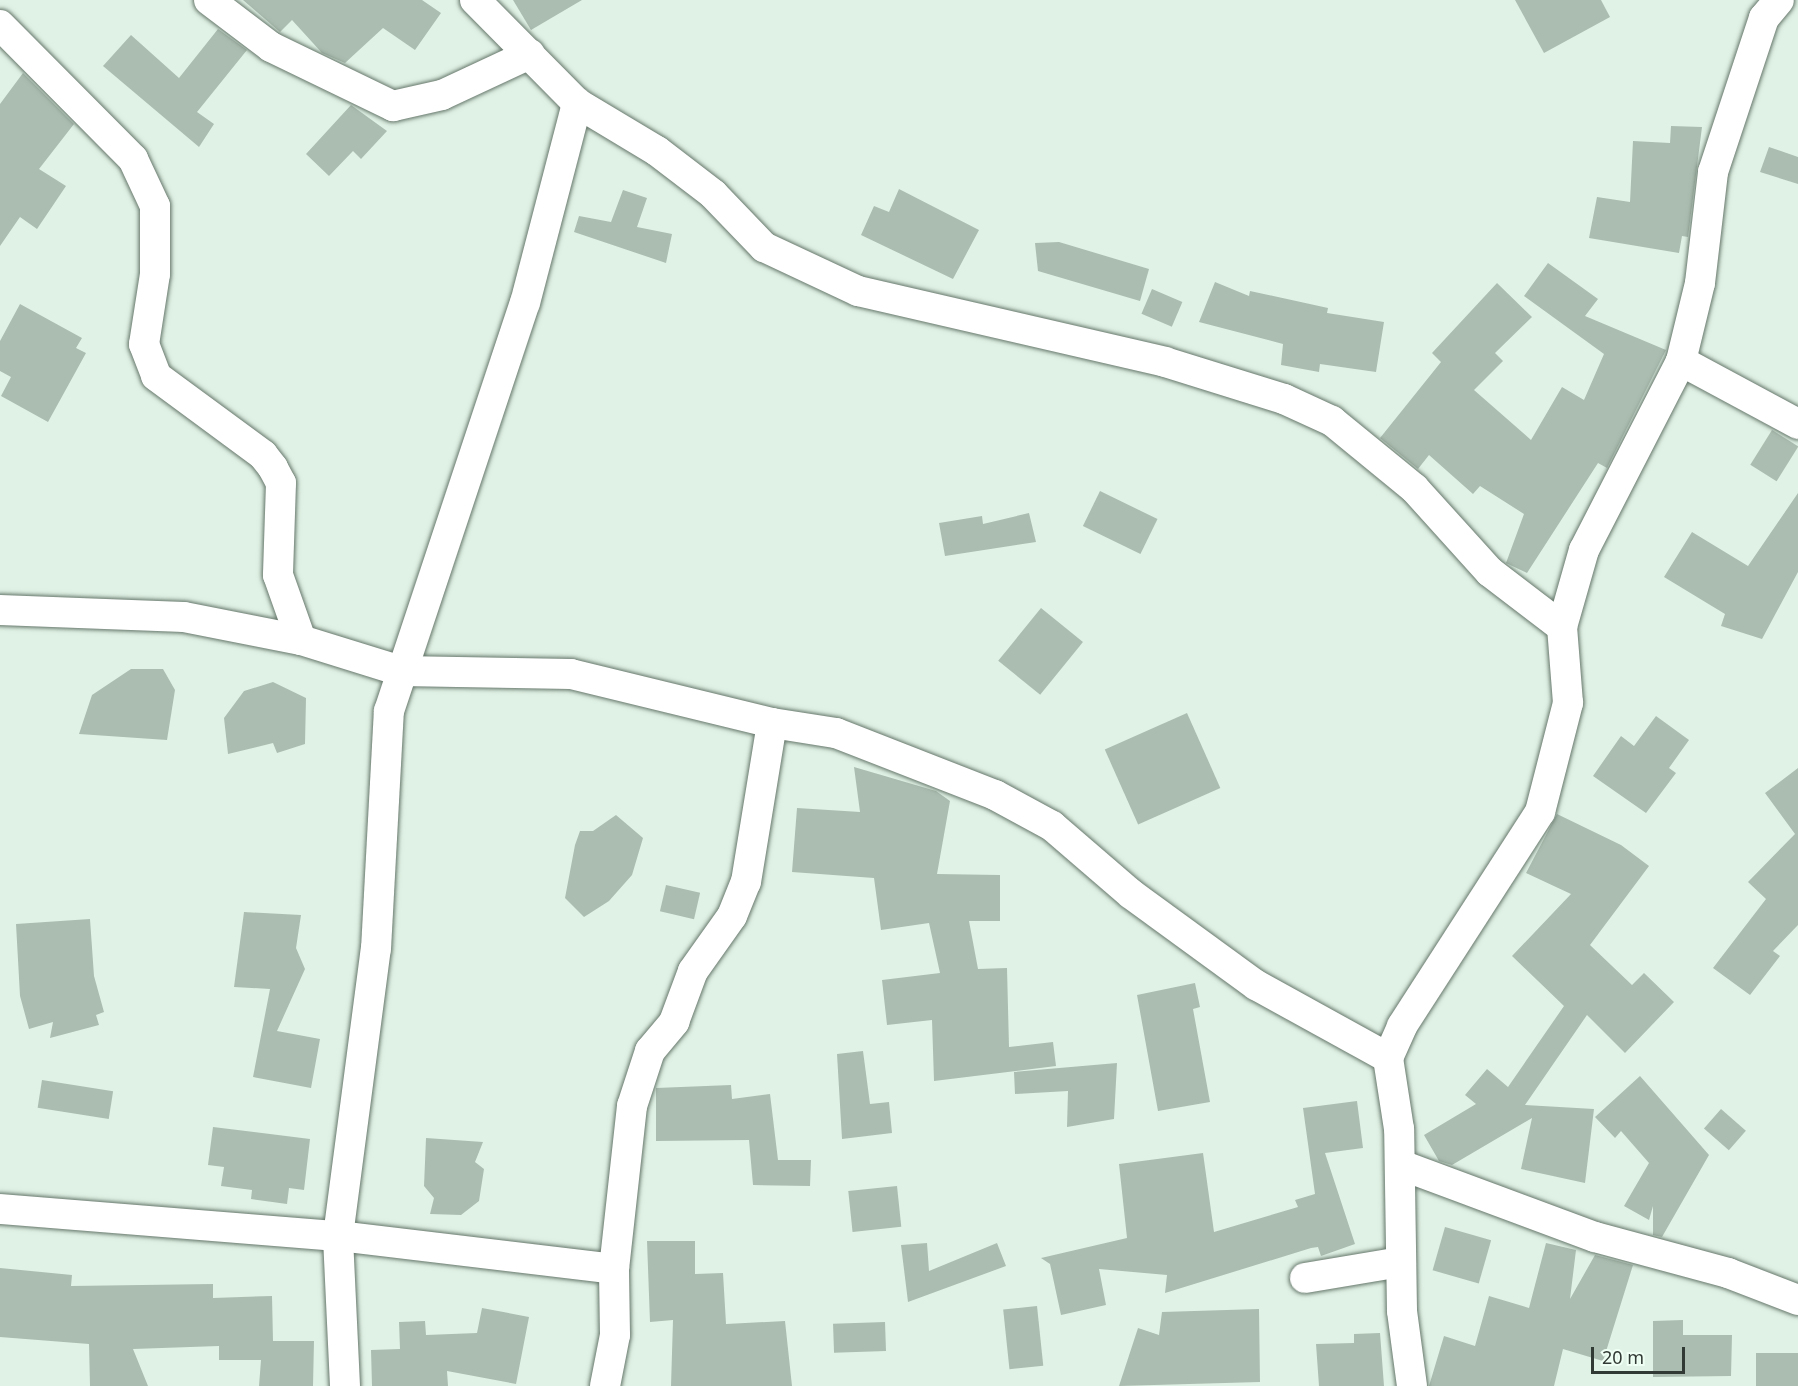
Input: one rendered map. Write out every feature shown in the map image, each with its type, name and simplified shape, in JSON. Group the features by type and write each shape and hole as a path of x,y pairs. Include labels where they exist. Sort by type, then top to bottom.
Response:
{"street":[{"path":"209,0 271,47 393,105 442,96 530,54"},
{"path":"475,0 577,103 657,151 713,194 764,247 858,291 1165,362 1284,399 1332,421 1414,488 1490,572 1562,627"},
{"path":"1412,1386 1401,1262 1401,1165 1388,1058 1402,1026 1540,812 1568,703 1562,627 1584,550 1681,362 1700,283 1713,172 1764,18 1779,0"},
{"path":"0,25 133,159 155,206 155,274 144,344 156,376 263,455 281,483 278,575 301,640"},
{"path":"345,1386 338,1236 376,949 389,711 401,670 443,562 525,303 577,103"},
{"path":"1681,362 1798,424"},
{"path":"0,610 184,617 301,640 401,670 571,674 772,723 836,733 995,795 1052,826 1131,894 1256,985 1388,1058"},
{"path":"605,1386 615,1335 614,1269 632,1106 650,1051 674,1022 693,972 732,916 746,882 772,723"},
{"path":"1401,1165 1512,1209 1728,1273 1798,1300"},
{"path":"0,1209 338,1236 614,1269"},
{"path":"1305,1278 1401,1262"}],"building":[{"path":"243,0 422,0 441,13 415,50 383,28 345,63 322,53 292,20 280,32"},
{"path":"513,0 582,0 531,30"},
{"path":"1515,0 1601,0 1610,17 1544,53"},
{"path":"218,29 247,50 197,112 214,124 199,147 103,66 131,35 179,78"},
{"path":"23,73 74,124 39,169 66,186 37,229 20,217 0,246 0,104"},
{"path":"351,105 387,131 361,159 353,151 329,176 306,154"},
{"path":"1671,126 1702,127 1688,237 1682,236 1679,253 1589,238 1597,197 1630,202 1633,141 1670,143"},
{"path":"1769,147 1798,157 1798,184 1760,172"},
{"path":"899,189 979,230 953,279 861,235 874,206 889,212"},
{"path":"623,190 647,198 637,227 672,234 666,263 574,232 579,216 611,222"},
{"path":"1059,242 1149,269 1140,301 1038,271 1035,243"},
{"path":"1548,263 1598,299 1585,316 1666,350 1607,468 1598,463 1527,573 1506,563 1524,514 1480,486 1473,494 1429,455 1418,469 1380,438 1441,362 1432,353 1497,283 1532,317 1495,353 1503,361 1474,390 1531,440 1562,387 1584,400 1604,354 1524,296"},
{"path":"1215,282 1249,296 1250,291 1328,308 1327,313 1384,322 1376,372 1320,364 1319,372 1281,365 1283,344 1199,322"},
{"path":"1152,289 1182,302 1172,327 1141,314"},
{"path":"20,304 82,338 76,348 86,353 48,422 1,396 11,377 0,371 0,341"},
{"path":"1772,430 1798,446 1777,481 1750,465"},
{"path":"1100,491 1158,519 1140,554 1083,526"},
{"path":"1798,493 1798,572 1762,639 1721,626 1725,614 1664,577 1692,532 1748,566"},
{"path":"1029,513 1036,542 945,556 939,523 982,516 983,524"},
{"path":"1041,608 1083,642 1040,695 998,661"},
{"path":"131,669 163,669 175,690 167,740 79,734 92,695"},
{"path":"273,682 306,698 305,744 277,753 273,743 228,754 224,718 244,691"},
{"path":"1187,713 1220,788 1138,825 1105,750"},
{"path":"1656,716 1689,740 1669,768 1676,773 1646,813 1593,776 1621,736 1634,746"},
{"path":"854,767 936,791 950,801 937,874 1000,875 1000,921 969,921 978,969 1007,968 1009,1047 1053,1042 1056,1066 934,1081 932,1020 887,1025 882,980 940,973 929,923 881,930 874,878 792,872 797,808 860,812"},
{"path":"1798,768 1798,925 1773,951 1780,956 1750,995 1713,968 1766,899 1748,882 1795,834 1765,793"},
{"path":"1557,814 1621,845 1649,866 1590,945 1632,985 1644,973 1674,1002 1625,1053 1587,1015 1525,1105 1594,1109 1585,1183 1521,1169 1532,1118 1452,1165 1439,1161 1424,1135 1476,1104 1465,1095 1487,1069 1508,1087 1564,1006 1512,956 1571,894 1526,873"},
{"path":"616,815 643,838 632,875 609,901 584,917 565,898 575,845 580,831 593,831"},
{"path":"666,885 700,893 694,919 660,911"},
{"path":"244,912 301,915 296,948 305,969 277,1031 320,1039 311,1088 253,1077 270,989 234,987"},
{"path":"90,919 94,976 104,1012 96,1015 99,1025 50,1038 53,1022 29,1029 20,996 16,924"},
{"path":"1195,983 1200,1007 1193,1009 1210,1102 1158,1111 1137,995"},
{"path":"863,1051 870,1104 889,1102 892,1133 842,1139 837,1054"},
{"path":"1117,1063 1114,1119 1067,1127 1068,1091 1015,1094 1014,1072"},
{"path":"1640,1076 1709,1155 1662,1237 1653,1235 1653,1206 1649,1220 1624,1206 1649,1163 1621,1131 1615,1138 1595,1117"},
{"path":"42,1080 113,1091 109,1119 38,1108"},
{"path":"731,1085 732,1099 770,1094 778,1160 811,1160 810,1186 753,1185 749,1140 656,1141 656,1088"},
{"path":"1357,1101 1363,1148 1325,1153 1355,1244 1321,1256 1318,1247 1311,1248 1165,1293 1167,1275 1099,1269 1106,1305 1061,1315 1050,1264 1041,1258 1127,1238 1119,1164 1203,1153 1214,1232 1298,1207 1295,1200 1315,1194 1303,1108"},
{"path":"1721,1109 1746,1131 1729,1150 1704,1129"},
{"path":"213,1127 310,1139 304,1190 289,1188 287,1204 251,1199 252,1190 221,1186 224,1167 208,1165"},
{"path":"426,1138 483,1142 475,1162 484,1169 479,1201 461,1215 430,1214 434,1198 424,1186"},
{"path":"897,1186 901,1227 853,1232 848,1191"},
{"path":"1445,1227 1491,1240 1479,1283 1433,1270"},
{"path":"647,1241 695,1241 695,1274 723,1273 726,1324 785,1321 792,1386 671,1386 673,1320 650,1322"},
{"path":"927,1243 929,1271 997,1243 1006,1266 908,1302 901,1245"},
{"path":"1546,1243 1576,1250 1570,1299 1595,1255 1633,1265 1603,1361 1563,1349 1554,1386 1429,1386 1444,1336 1475,1346 1489,1296 1529,1308"},
{"path":"0,1268 72,1275 71,1286 213,1284 213,1298 272,1296 273,1341 314,1341 313,1386 259,1386 261,1360 219,1360 219,1346 133,1349 148,1386 90,1386 89,1344 0,1337"},
{"path":"1037,1306 1043,1366 1009,1369 1003,1310"},
{"path":"482,1308 529,1317 516,1384 447,1371 448,1386 372,1386 371,1350 400,1349 399,1322 425,1321 426,1335 477,1333"},
{"path":"1259,1309 1260,1382 1119,1386 1138,1328 1159,1335 1162,1312"},
{"path":"1683,1320 1683,1335 1732,1335 1731,1376 1653,1377 1653,1321"},
{"path":"885,1322 886,1351 834,1353 833,1324"},
{"path":"1380,1333 1384,1386 1319,1386 1316,1344 1354,1343 1354,1334"},
{"path":"1756,1353 1798,1353 1798,1386 1756,1386"}]}
